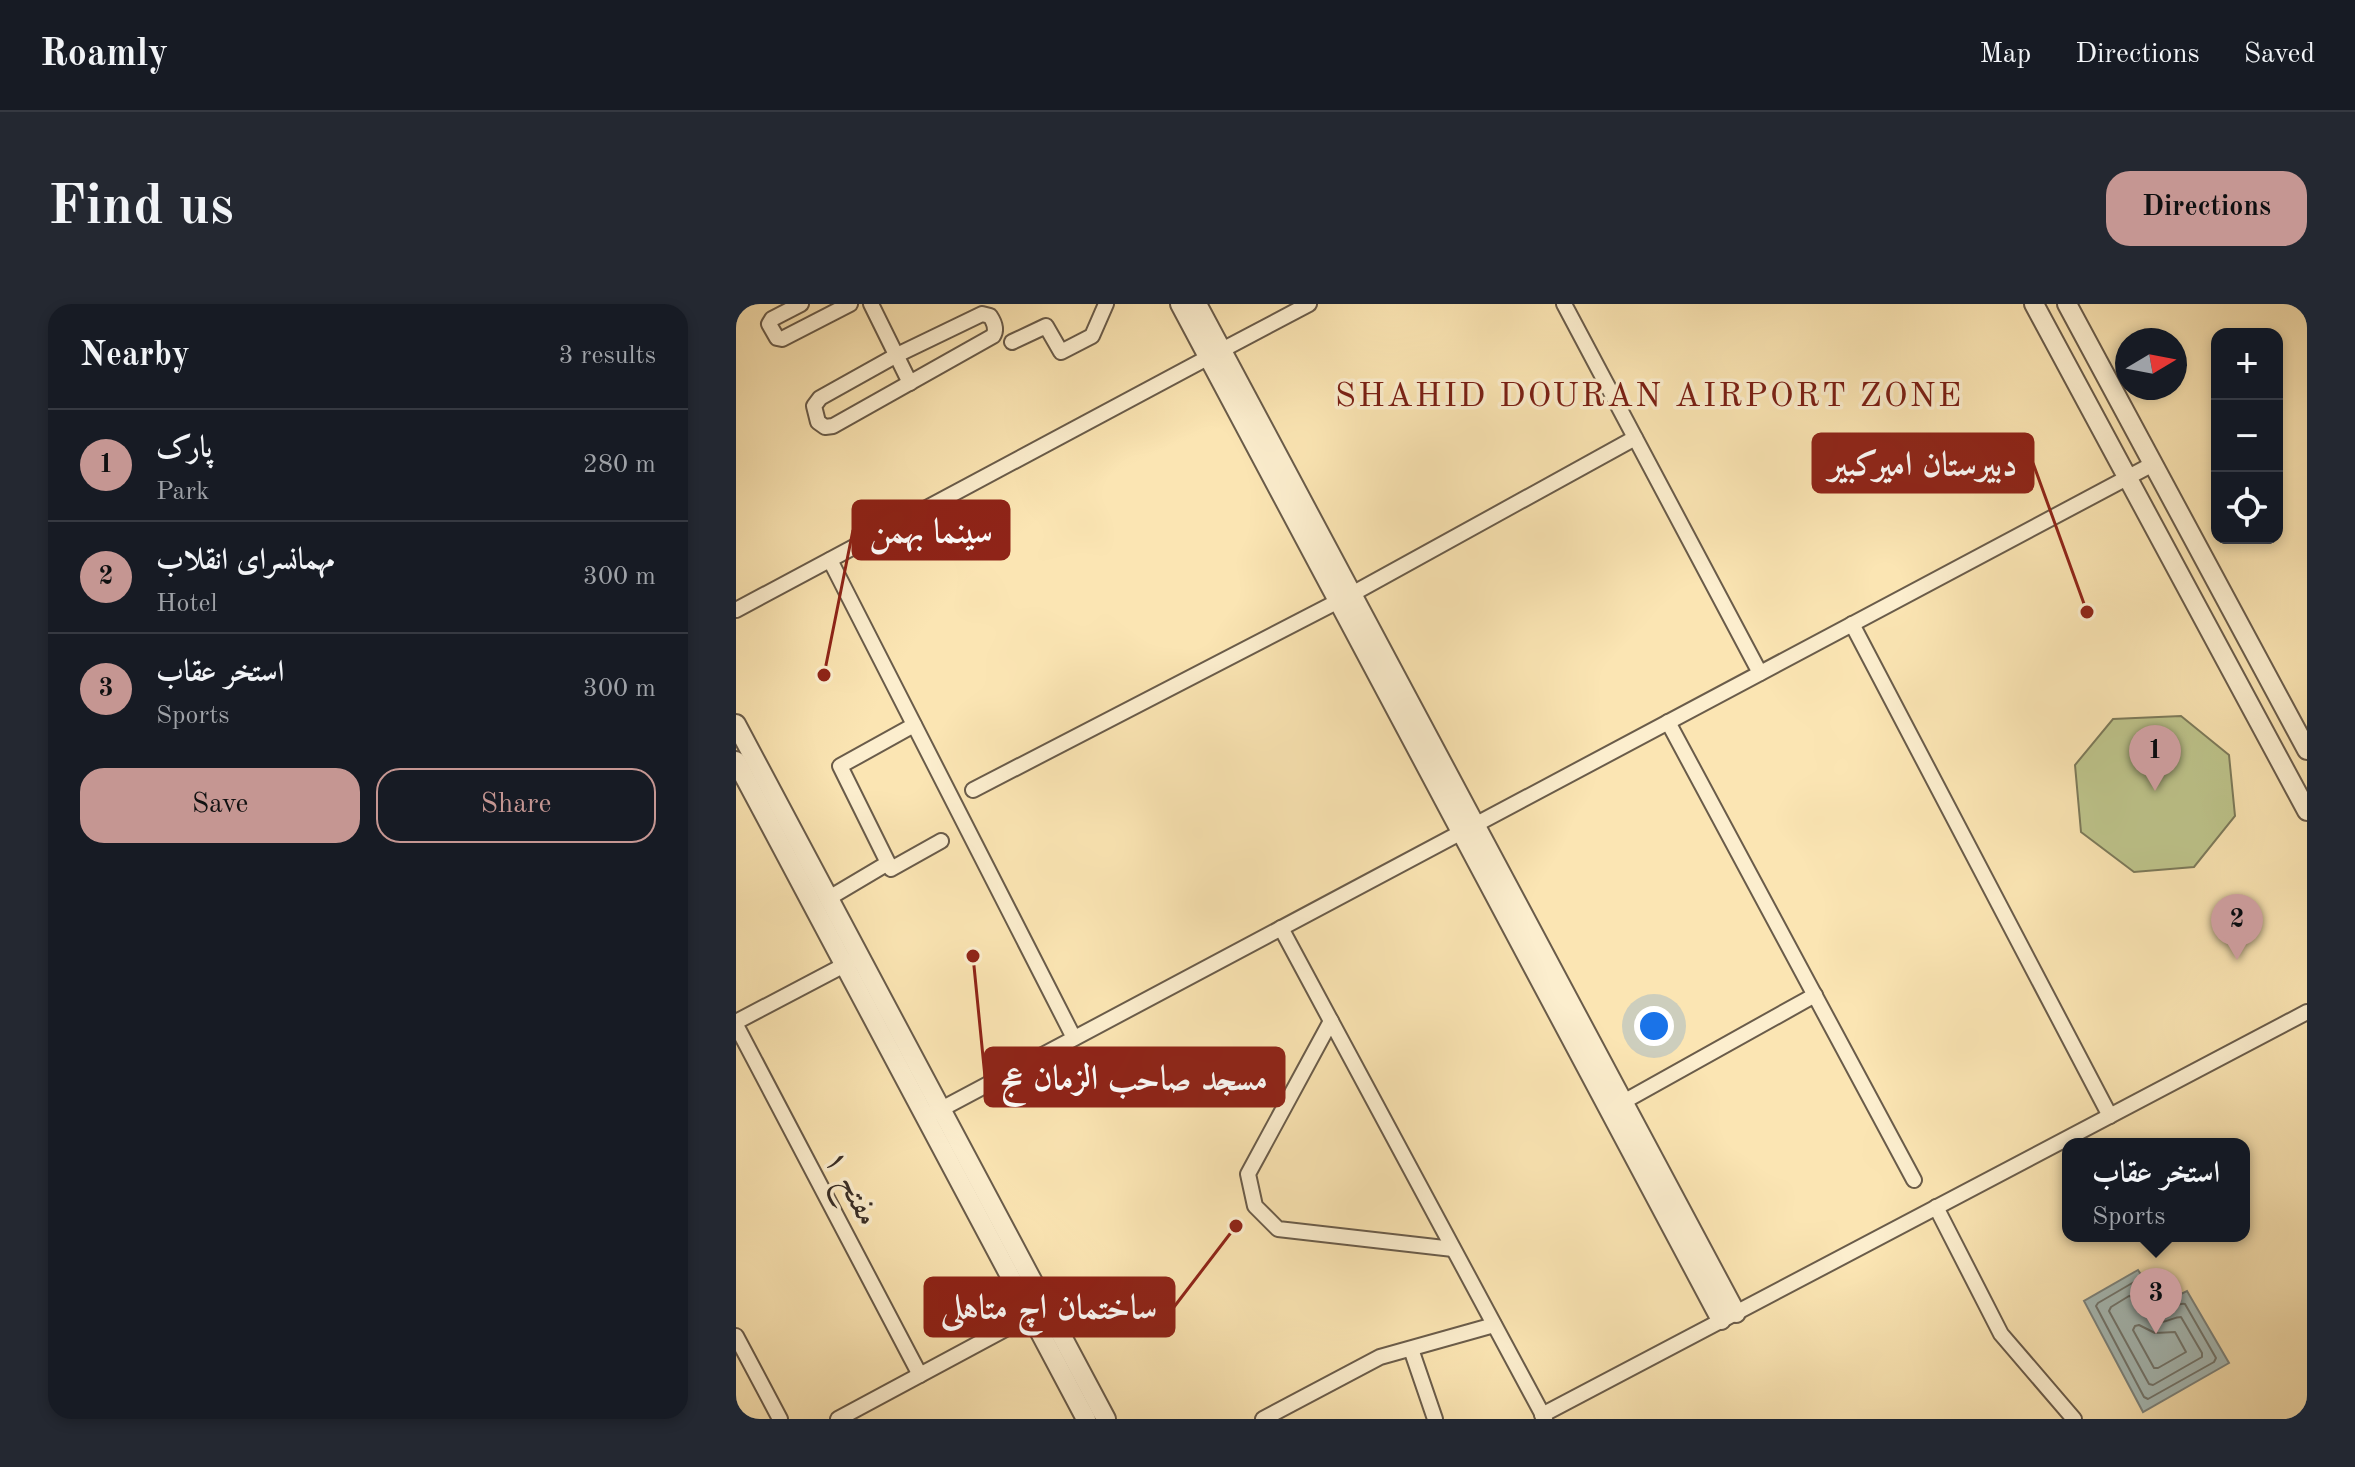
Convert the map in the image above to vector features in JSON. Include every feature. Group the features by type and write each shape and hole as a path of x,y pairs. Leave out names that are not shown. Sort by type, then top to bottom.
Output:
{"street":[{"path":"801,304 772,319 769,324 777,338 782,339 850,304"},
{"path":"871,304 910,383"},
{"path":"1012,342 1046,326 1061,352 1092,336 1106,304"},
{"path":"1180,304 1215,354 1728,1316"},
{"path":"1197,304 1215,354"},
{"path":"736,610 1309,304"},
{"path":"1564,304 1760,673"},
{"path":"2034,304 2307,811"},
{"path":"2067,304 2307,750"},
{"path":"982,314 990,316 995,330 993,336 910,383 833,426 825,427 818,422 814,406 818,400 897,355 982,314"},
{"path":"973,790 1345,597 1635,438"},
{"path":"933,1113 2153,464"},
{"path":"830,560 1074,1038"},
{"path":"1852,624 2110,1116"},
{"path":"2244,694 2269,680"},
{"path":"1668,722 1914,1180"},
{"path":"736,724 829,898 852,961"},
{"path":"914,725 840,766 891,869 941,841"},
{"path":"736,761 852,961 933,1113 1038,1312 1086,1419"},
{"path":"829,898 888,863"},
{"path":"1281,928 1544,1417 1564,1412 1728,1316 2062,1141"},
{"path":"736,1024 852,961"},
{"path":"1616,1106 1815,995"},
{"path":"2068,1138 2307,1012"},
{"path":"1331,1021 1248,1174 1255,1206 1278,1229 1453,1249"},
{"name":"مفتح ۱","path":"736,1024 920,1375"},
{"path":"1936,1207 2001,1334 2074,1419"},
{"path":"838,1419 1038,1312"},
{"path":"1038,1312 1106,1419"},
{"path":"1263,1419 1380,1357 1494,1325"},
{"path":"736,1336 780,1419"},
{"path":"1411,1349 1435,1419"}],"green space":[{"path":"2181,716 2229,755 2235,816 2194,867 2134,872 2081,832 2075,765 2113,719"}],"water":[{"path":"2138,1270 2160,1304 2187,1291 2229,1363 2143,1412 2084,1301"}],"place":[{"name":"دبیرستان امیرکبیر","path":"2087,612"},
{"name":"سینما بهمن","path":"824,675"},
{"name":"پارک","path":"2155,791"},
{"name":"مسجد صاحب الزمان عج","path":"973,956"},
{"name":"مهمانسرای انقلاب","path":"2237,960"},
{"name":"ساختمان اچ متاهلی","path":"1236,1226"},
{"name":"استخر عقاب","path":"2156,1334"}],"district":[{"name":"SHAHID DOURAN AIRPORT ZONE","path":"1649,394"}]}
